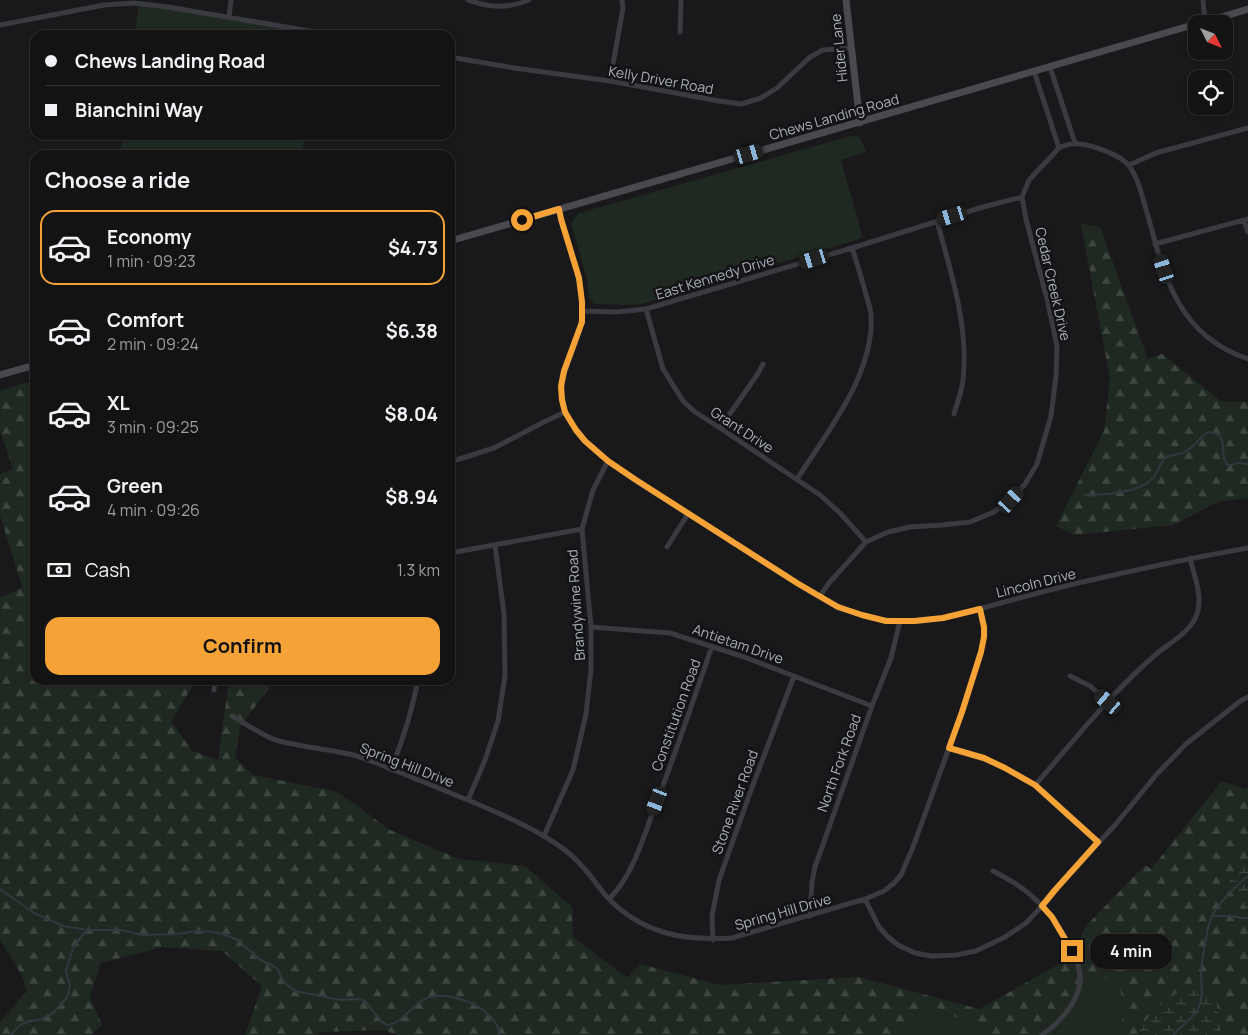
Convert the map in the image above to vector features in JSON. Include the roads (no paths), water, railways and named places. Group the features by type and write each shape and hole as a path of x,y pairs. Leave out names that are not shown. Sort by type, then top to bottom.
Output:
{"main road":[{"name":"Hider Lane","path":"846,0 860,123"},
{"name":"Chews Landing Road","path":"1227,15 1248,9"},
{"name":"Chews Landing Road","path":"455,240 1188,26"},
{"path":"0,375 30,366"}],"street":[{"path":"228,17 231,0"},
{"path":"468,0 483,5 500,7 519,4 529,0"},
{"path":"610,82 623,8 622,0"},
{"path":"680,32 681,0"},
{"path":"1201,15 1203,0"},
{"path":"0,25 103,3 134,3 304,30"},
{"name":"Kelly Driver Road","path":"455,57 719,102 741,104 761,98 777,88 810,56 823,50 852,48"},
{"path":"1050,66 1075,143"},
{"path":"1034,71 1059,148"},
{"path":"1129,165 1156,153 1248,128"},
{"path":"1022,197 1029,180 1059,148 1075,143 1112,153 1129,165 1139,185 1155,244 1177,301 1187,317 1202,333 1232,354 1248,359"},
{"name":"East Kennedy Drive","path":"582,311 616,312 646,309 983,207 1022,197"},
{"name":"Cedar Creek Drive","path":"820,596 829,583 866,542 888,532 910,527 970,522 994,512 1011,500 1025,484 1037,464 1051,416 1056,376 1057,346 1022,197"},
{"name":"Lincoln Drive","path":"559,209 579,278 582,302 582,322 564,371 561,386 565,412 576,430 585,441 608,461 636,480 797,583 838,607 886,621 943,618 1190,558 1248,548"},
{"path":"1155,244 1246,220 1248,232"},
{"path":"937,221 958,300 964,340 963,381 954,414"},
{"path":"797,479 838,415 860,375 870,342 871,313 852,248"},
{"name":"Grant Drive","path":"646,309 663,369 683,401 695,412 820,495 834,507 866,542"},
{"path":"720,428 763,364"},
{"path":"455,460 494,448 565,412"},
{"name":"Brandywine Road","path":"544,836 573,770 587,705 591,669 591,627 582,529 593,490 608,461"},
{"path":"667,548 688,514"},
{"path":"455,552 582,529"},
{"path":"468,800 485,760 498,721 505,676 504,614 495,545"},
{"path":"1035,785 1140,668 1193,624 1198,613 1199,602 1190,558"},
{"name":"Spring Hill Drive","path":"232,716 277,741 336,751 358,757 468,800 524,825 570,854 609,899 642,924 667,934 695,939 732,938 865,899 884,891 901,875 914,847 962,712 981,652 984,627 980,609"},
{"name":"North Fork Road","path":"810,916 815,867 891,658 900,621"},
{"name":"Antietam Drive","path":"591,627 670,633 744,657 872,706"},
{"name":"Constitution Road","path":"609,899 625,880 637,854 683,731 712,646"},
{"name":"Stone River Road","path":"713,940 712,916 719,880 794,676"},
{"path":"1070,676 1090,686 1108,702"},
{"path":"214,685 214,690"},
{"path":"391,769 403,740 417,685"},
{"path":"865,899 879,926 888,938 915,954 932,956 956,955 976,951 1005,938 1026,923 1042,906 1157,774 1186,744 1248,697"},
{"path":"949,748 984,758 1035,785 1098,842"},
{"path":"993,872 1011,881 1042,906 1052,917 1077,962 1080,981 1075,996 1061,1019 1042,1035"}],"waterway":[{"path":"1085,495 1120,492 1146,484 1154,477 1164,459 1185,452 1208,432 1220,436 1224,458 1229,465 1248,464"},
{"path":"1173,1035 1194,1015 1201,1003 1202,960 1212,916 1223,900 1248,876"},
{"path":"0,889 34,913 63,926 87,930 121,930 142,935 179,934 197,931 223,934 238,940 259,959 275,967 286,984 295,991 341,1000 364,1000 381,1021 387,1025 402,1018 425,999 440,996 458,999 476,1006 489,1015 496,1024 500,1035"},
{"path":"1211,917 1248,918"},
{"path":"11,1035 20,1025 29,1021 39,1020 53,1013 66,999 70,985 66,972 67,967 74,946 87,930"}]}
